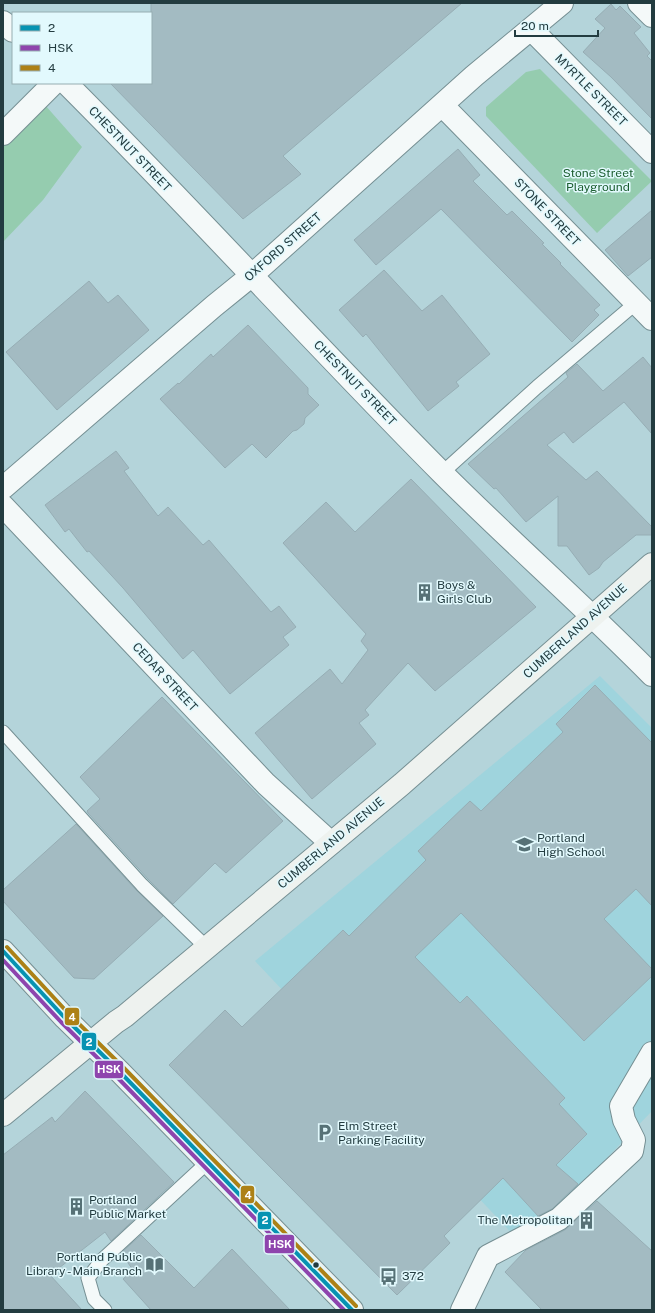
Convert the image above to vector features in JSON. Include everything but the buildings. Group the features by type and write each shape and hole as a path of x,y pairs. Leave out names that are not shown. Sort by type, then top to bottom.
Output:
{"main road":[{"name":"CUMBERLAND AVENUE","path":"3,1116 402,784 593,617 624,587 652,564"},
{"path":"3,951 65,1018 352,1310"}],"street":[{"name":"OXFORD STREET","path":"3,488 214,306 251,276 474,76 562,3"},
{"path":"639,3 652,16"},
{"path":"3,22 12,30"},
{"name":"MYRTLE STREET","path":"531,29 652,152"},
{"path":"3,134 53,84"},
{"name":"CHESTNUT STREET","path":"67,84 442,473 652,675"},
{"name":"STONE STREET","path":"442,105 652,319"},
{"name":"CEDAR STREET","path":"3,506 266,784 331,844"},
{"path":"462,1310 488,1256 559,1219 632,1152 634,1140 624,1120 621,1106 652,1053"}],"lane":[{"path":"442,473 537,387 636,304"},
{"path":"3,732 142,885 206,947"},
{"path":"106,1310 94,1299 88,1278 102,1260 208,1162"}],"shaded area":[{"name":"Portland High School","path":"600,676 652,728 652,1111 523,1245 255,961"}],"green space":[{"name":"Stone Street Playground","path":"540,69 652,181 597,233 486,116 486,107 526,72"},
{"path":"45,105 82,147 43,200 3,242 3,147"}],"transit line":[{"name":"4","path":"7,947 69,1014 124,1068 356,1306"},
{"name":"2","path":"3,951 65,1018 120,1072 352,1310"},
{"name":"HSK","path":"3,960 61,1022 116,1076 344,1310"}],"place":[{"name":"Boys & Girls Club","path":"424,592"},
{"name":"Portland High School","path":"524,845"},
{"name":"Elm Street Parking Facility","path":"325,1133"},
{"name":"Portland Public Market","path":"76,1207"},
{"name":"The Metropolitan","path":"586,1220"},
{"name":"Portland Public Library - Main Branch","path":"155,1264"},
{"name":"372","path":"389,1276"}]}
